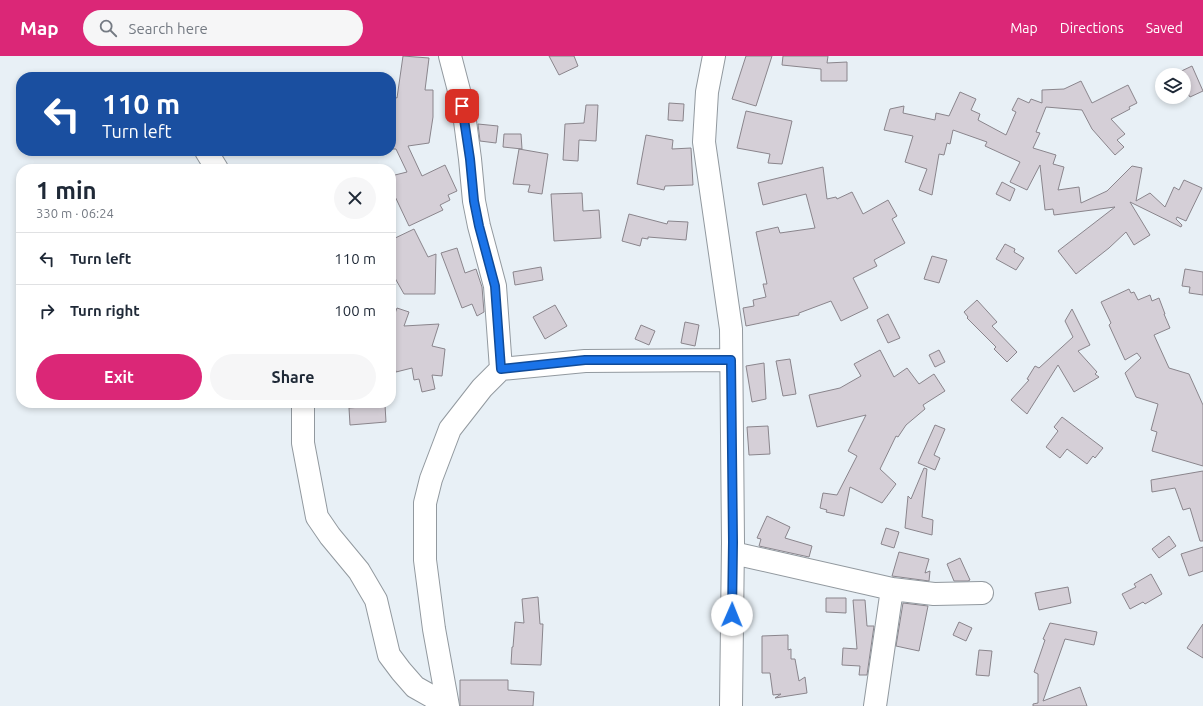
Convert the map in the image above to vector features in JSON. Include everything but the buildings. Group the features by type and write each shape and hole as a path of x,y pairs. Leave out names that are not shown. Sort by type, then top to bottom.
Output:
{"street":[{"path":"450,56 462,106 470,159 474,201 495,286 501,369"},
{"path":"714,56 707,92 704,142 731,329 733,553 731,706"},
{"path":"448,706 434,630 425,560 425,503 431,479 450,429 482,388 501,369 585,360 731,360"},
{"path":"303,408 302,442 317,517 330,536 359,571 376,600 388,655 416,686 448,706"},
{"path":"733,553 892,589 934,594 982,593"},
{"path":"874,706 892,589"}],"route":[{"path":"462,106 470,159 474,201 495,286 501,369 585,360 731,360 733,542 732,615"}]}
